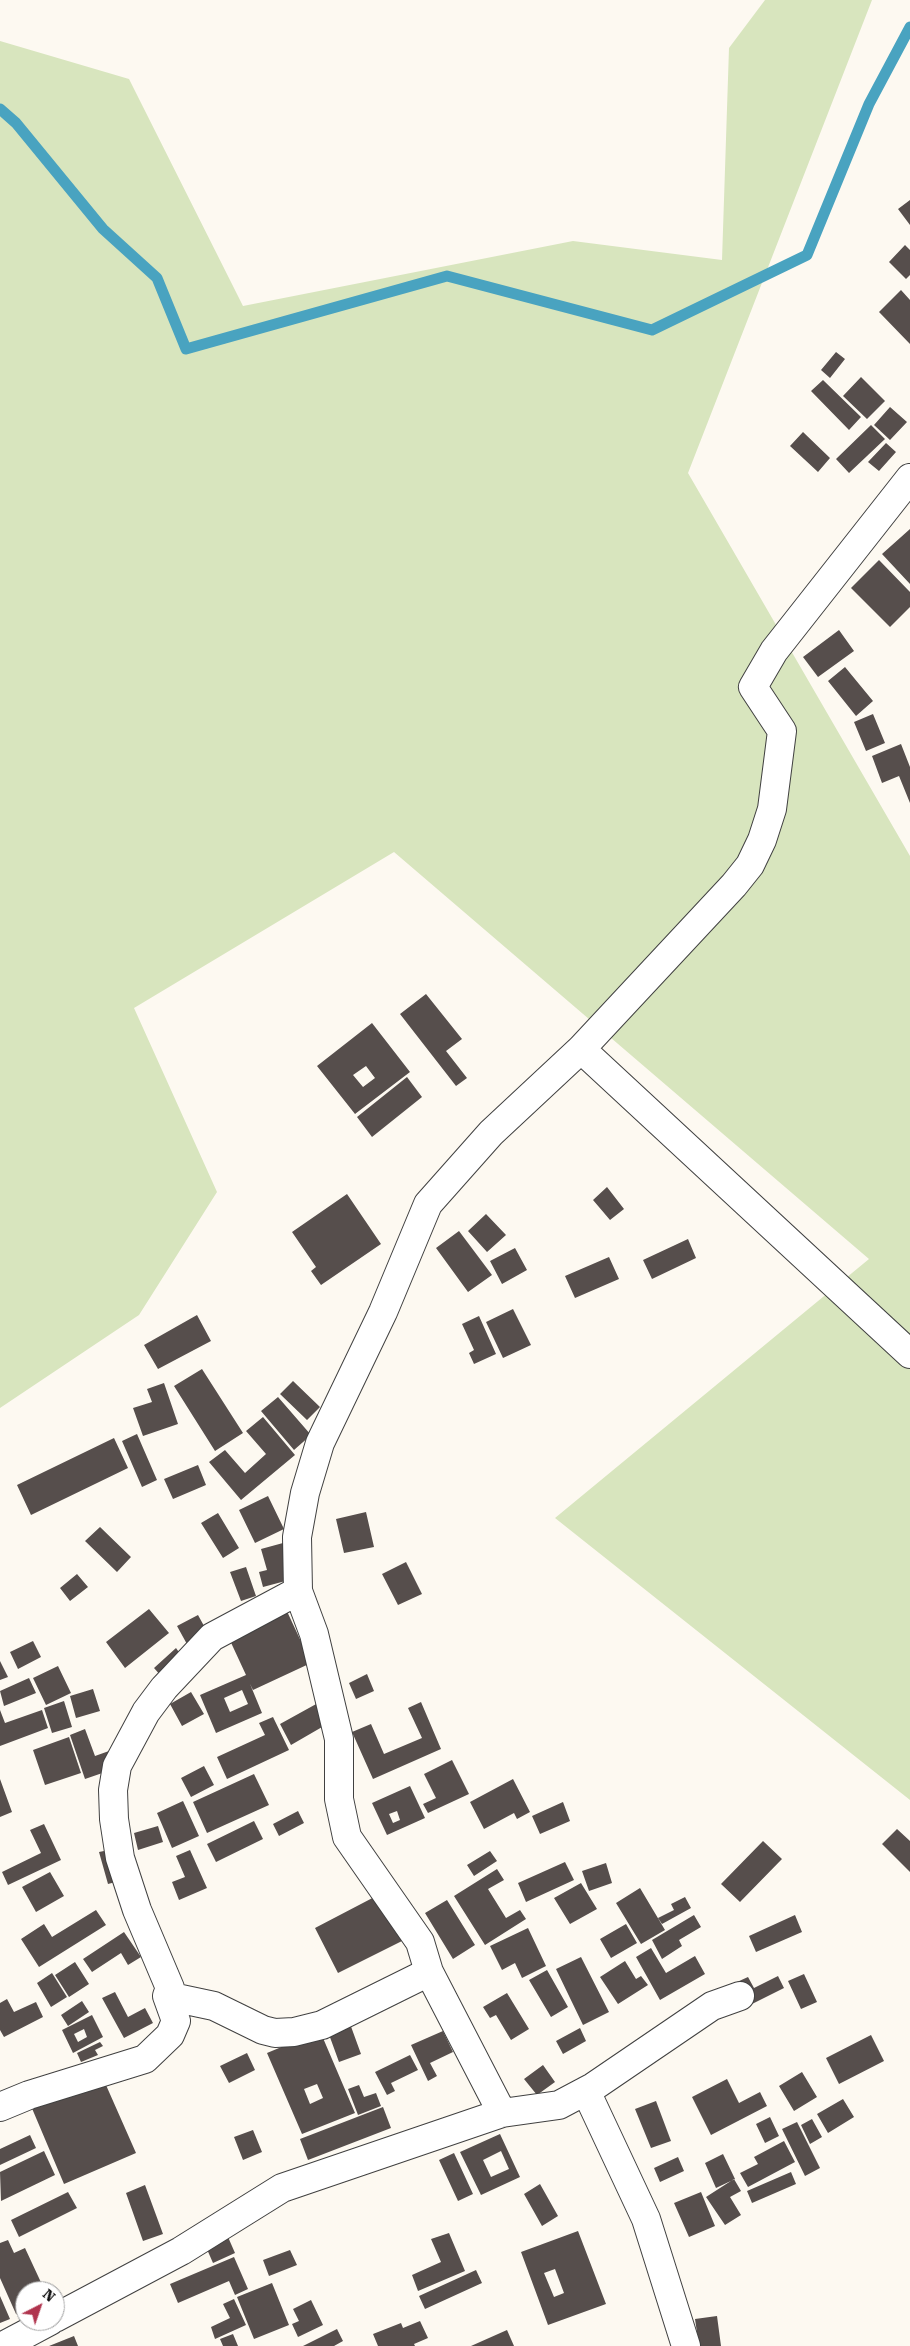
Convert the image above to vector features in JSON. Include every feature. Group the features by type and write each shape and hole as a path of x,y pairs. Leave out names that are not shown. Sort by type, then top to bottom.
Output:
{"street":[{"path":"502,2113 429,1972 420,1942 347,1837 339,1800 339,1740 314,1634 298,1591 297,1537 305,1493 320,1443 383,1312 428,1204 491,1133 581,1049 734,885 750,864 762,840 772,809 782,731 753,687 774,651 910,478"},
{"path":"581,1049 910,1354"},
{"path":"0,2107 29,2095 145,2059 170,2035 176,2021 167,1996 170,1988 137,1910 120,1858 114,1819 113,1790 116,1766 146,1712 164,1688 212,1636 298,1591"},
{"path":"167,1996 214,2006 263,2030 276,2033 294,2032 322,2025 429,1972"},
{"path":"65,2313 181,2251 282,2188 502,2113 559,2105 586,2091 712,2006 740,1996"},
{"path":"586,2091 646,2219 686,2346"},
{"path":"3,2346 31,2331"}],"green space":[{"path":"765,0 872,0 688,473 910,856 910,1800 555,1518 869,1259 394,852 134,1008 217,1192 139,1315 0,1408 0,41 129,79 243,306 573,241 722,260 729,48"}],"building":[{"path":"910,200 910,225 898,209"},
{"path":"905,245 910,250 910,275 906,279 889,262"},
{"path":"901,290 910,300 910,344 879,312"},
{"path":"836,352 845,359 830,378 821,370"},
{"path":"861,377 885,401 867,419 843,396"},
{"path":"823,380 861,417 849,430 811,391"},
{"path":"890,407 907,422 890,440 874,425"},
{"path":"871,425 885,439 849,473 836,459"},
{"path":"803,432 830,458 818,472 790,446"},
{"path":"886,443 896,452 879,471 868,462"},
{"path":"910,529 910,584 882,554"},
{"path":"879,560 910,592 910,607 890,627 851,588"},
{"path":"839,630 854,651 818,677 803,657"},
{"path":"845,667 873,701 856,716 828,681"},
{"path":"873,714 885,743 866,751 854,722"},
{"path":"901,744 910,767 910,803 899,776 882,783 872,756"},
{"path":"426,994 462,1039 446,1051 467,1078 456,1086 400,1014"},
{"path":"372,1023 410,1072 355,1114 317,1066","holes":["366,1066 375,1078 363,1087 353,1075"]},
{"path":"407,1077 422,1097 372,1137 357,1117"},
{"path":"607,1187 624,1209 610,1220 593,1200"},
{"path":"347,1194 381,1244 321,1285 311,1271 316,1267 292,1232"},
{"path":"486,1214 506,1235 487,1252 468,1231"},
{"path":"459,1231 492,1275 468,1292 436,1248"},
{"path":"688,1239 696,1258 652,1279 643,1260"},
{"path":"515,1248 527,1270 502,1284 490,1261"},
{"path":"609,1257 619,1279 575,1298 565,1276"},
{"path":"513,1309 531,1345 503,1358 486,1322"},
{"path":"197,1315 211,1341 158,1369 144,1345"},
{"path":"479,1316 496,1354 474,1364 469,1353 474,1350 462,1324"},
{"path":"202,1369 243,1433 215,1451 174,1386"},
{"path":"293,1381 320,1407 307,1420 280,1394"},
{"path":"164,1383 178,1424 143,1436 133,1408 152,1402 147,1389"},
{"path":"278,1397 311,1435 294,1450 261,1411"},
{"path":"263,1417 295,1455 241,1500 209,1462 225,1450 245,1473 266,1454 246,1431"},
{"path":"137,1434 157,1480 142,1487 122,1441"},
{"path":"114,1438 128,1468 31,1515 17,1485"},
{"path":"198,1465 206,1485 173,1499 164,1479"},
{"path":"268,1496 284,1529 255,1543 239,1510"},
{"path":"366,1512 374,1547 344,1553 336,1519"},
{"path":"218,1513 239,1548 223,1558 201,1523"},
{"path":"100,1527 131,1557 117,1572 85,1541"},
{"path":"283,1543 293,1579 263,1587 259,1572 267,1570 261,1549"},
{"path":"406,1562 422,1594 398,1605 382,1574"},
{"path":"246,1567 256,1596 241,1601 230,1572"},
{"path":"77,1574 88,1587 70,1601 60,1588"},
{"path":"285,1607 311,1663 253,1690 250,1684 262,1713 216,1733 200,1695 246,1675 227,1634","holes":["242,1690 248,1704 230,1712 224,1698"]},
{"path":"149,1609 169,1633 125,1668 106,1642"},
{"path":"198,1615 209,1635 188,1646 177,1626"},
{"path":"33,1641 41,1657 18,1669 10,1652"},
{"path":"176,1648 183,1658 162,1677 154,1668"},
{"path":"0,1661 8,1677 0,1680"},
{"path":"58,1666 71,1693 46,1705 33,1678"},
{"path":"367,1674 374,1691 356,1699 349,1683"},
{"path":"29,1678 36,1693 4,1706 0,1691"},
{"path":"93,1689 100,1711 76,1718 70,1696"},
{"path":"191,1692 204,1714 182,1726 170,1704"},
{"path":"64,1701 72,1727 52,1733 44,1708"},
{"path":"421,1702 441,1749 373,1779 352,1732 371,1724 384,1754 422,1738 408,1708"},
{"path":"318,1703 329,1723 291,1745 280,1724"},
{"path":"0,1710 5,1723 42,1710 48,1728 0,1746"},
{"path":"273,1717 289,1750 227,1779 217,1757 265,1735 259,1723"},
{"path":"85,1729 95,1756 109,1751 114,1769 85,1779 70,1735"},
{"path":"69,1737 81,1773 45,1785 33,1750"},
{"path":"452,1760 469,1794 428,1813 423,1804 436,1798 424,1774"},
{"path":"204,1766 214,1785 191,1797 181,1778"},
{"path":"254,1774 269,1805 207,1833 193,1802"},
{"path":"0,1779 12,1812 0,1817"},
{"path":"513,1779 530,1812 517,1819 514,1813 484,1829 470,1802"},
{"path":"410,1786 425,1818 387,1835 372,1803","holes":["397,1811 400,1820 393,1823 389,1814"]},
{"path":"183,1801 199,1836 172,1848 157,1813"},
{"path":"563,1802 570,1821 540,1834 532,1816"},
{"path":"298,1811 304,1823 279,1836 273,1824"},
{"path":"254,1821 263,1839 216,1862 207,1844"},
{"path":"44,1824 61,1860 8,1885 2,1872 41,1853 30,1830"},
{"path":"158,1826 163,1842 138,1850 134,1833"},
{"path":"897,1829 910,1841 910,1872 882,1844"},
{"path":"763,1841 782,1859 740,1902 721,1884"},
{"path":"114,1849 123,1880 108,1884 99,1852"},
{"path":"190,1850 207,1888 179,1900 172,1882 185,1877 176,1856"},
{"path":"490,1851 497,1861 474,1876 467,1865"},
{"path":"565,1862 574,1880 526,1902 518,1883"},
{"path":"606,1863 612,1883 589,1891 582,1871"},
{"path":"497,1869 504,1880 488,1889 506,1918 520,1910 526,1919 485,1945 454,1896"},
{"path":"50,1872 64,1896 36,1912 22,1887"},
{"path":"581,1883 597,1909 570,1924 554,1898"},
{"path":"640,1888 665,1930 641,1944 616,1903"},
{"path":"382,1893 406,1939 338,1973 315,1928"},
{"path":"685,1897 691,1908 662,1924 658,1918 674,1910 671,1904"},
{"path":"447,1900 475,1945 453,1959 425,1913"},
{"path":"96,1910 106,1925 39,1967 21,1939 44,1924 52,1937"},
{"path":"694,1915 701,1927 679,1940 682,1946 662,1959 652,1940"},
{"path":"795,1915 802,1932 756,1952 749,1936"},
{"path":"626,1924 637,1943 611,1958 600,1939"},
{"path":"528,1928 546,1966 522,1978 515,1963 502,1970 490,1946"},
{"path":"124,1932 141,1957 128,1965 121,1953 92,1972 83,1959"},
{"path":"651,1948 666,1973 695,1956 705,1974 660,2000 636,1957"},
{"path":"581,1957 609,2012 583,2025 556,1969"},
{"path":"625,1961 636,1979 641,1976 648,1985 618,2004 600,1977"},
{"path":"75,1962 89,1984 69,1997 55,1975"},
{"path":"547,1970 568,2007 551,2017 529,1980"},
{"path":"52,1973 67,1997 51,2007 37,1983"},
{"path":"804,1974 817,2002 801,2009 788,1981"},
{"path":"778,1976 784,1988 748,2006 737,1982 748,1977 754,1988"},
{"path":"115,1992 128,2017 145,2008 153,2023 124,2038 102,1998"},
{"path":"507,1993 529,2029 511,2040 496,2015 490,2018 483,2007"},
{"path":"7,1999 14,2012 36,2002 43,2017 4,2037 0,2030 0,2003"},
{"path":"82,2001 89,2012 68,2026 61,2015"},
{"path":"92,2015 103,2037 73,2053 62,2030","holes":["84,2029 87,2037 78,2042 74,2034"]},
{"path":"349,2021 361,2054 339,2062 327,2029"},
{"path":"580,2028 586,2041 563,2054 556,2041"},
{"path":"320,2031 355,2113 302,2134 267,2053","holes":["317,2084 323,2098 310,2104 304,2089"]},
{"path":"443,2031 453,2052 430,2063 437,2076 428,2081 411,2045"},
{"path":"871,2035 884,2061 839,2084 826,2058"},
{"path":"100,2042 103,2046 95,2050 98,2055 81,2062 77,2053"},
{"path":"247,2053 255,2070 229,2083 220,2066"},
{"path":"410,2055 418,2070 391,2083 395,2091 387,2095 375,2072"},
{"path":"543,2065 555,2082 537,2095 524,2079"},
{"path":"802,2072 817,2097 794,2111 779,2086"},
{"path":"102,2076 136,2153 64,2184 31,2106"},
{"path":"727,2079 739,2103 760,2092 767,2106 711,2135 692,2097"},
{"path":"359,2085 364,2097 376,2093 381,2106 358,2115 348,2089"},
{"path":"843,2099 854,2117 828,2133 817,2114"},
{"path":"656,2101 671,2141 651,2148 635,2109"},
{"path":"383,2107 391,2128 308,2160 300,2139"},
{"path":"770,2117 779,2136 765,2143 756,2124"},
{"path":"812,2119 822,2137 810,2144 801,2125"},
{"path":"797,2122 820,2168 805,2176 782,2129"},
{"path":"253,2130 262,2152 243,2160 234,2137"},
{"path":"500,2134 520,2177 481,2195 460,2152","holes":["501,2151 509,2169 491,2177 483,2160"]},
{"path":"30,2135 36,2148 0,2165 0,2149"},
{"path":"784,2141 795,2162 748,2187 740,2173 758,2164 754,2157"},
{"path":"44,2151 55,2175 1,2201 0,2172"},
{"path":"454,2153 473,2194 458,2201 439,2160"},
{"path":"723,2154 735,2179 716,2188 705,2163"},
{"path":"678,2157 684,2171 660,2182 654,2168"},
{"path":"791,2172 796,2184 752,2203 747,2191"},
{"path":"734,2179 741,2191 730,2197 741,2215 725,2225 706,2197"},
{"path":"540,2184 558,2216 542,2226 524,2194"},
{"path":"145,2185 163,2234 143,2241 126,2193"},
{"path":"68,2192 77,2208 19,2237 11,2220"},
{"path":"701,2192 715,2226 689,2237 674,2203"},
{"path":"578,2231 606,2304 548,2325 521,2252","holes":["555,2269 564,2293 554,2297 544,2273"]},
{"path":"449,2233 465,2271 418,2291 412,2275 441,2262 431,2239"},
{"path":"228,2237 235,2253 213,2263 206,2247"},
{"path":"8,2240 14,2253 25,2248 40,2281 15,2281 15,2312 0,2278 0,2243"},
{"path":"290,2250 297,2265 269,2276 263,2260"},
{"path":"234,2257 248,2289 235,2295 229,2281 178,2303 170,2284"},
{"path":"476,2270 482,2283 425,2309 419,2296"},
{"path":"272,2283 289,2325 254,2339 237,2297"},
{"path":"0,2296 10,2319 0,2323"},
{"path":"234,2299 246,2325 215,2339 211,2327 230,2318 223,2304"},
{"path":"311,2300 323,2325 298,2337 292,2324 299,2321 293,2309"},
{"path":"717,2316 721,2346 699,2346 695,2319"},
{"path":"420,2321 428,2338 414,2344 415,2346 378,2346 373,2334 401,2323 403,2328"},
{"path":"337,2329 343,2341 334,2346 303,2346"},
{"path":"507,2330 514,2346 471,2346"},
{"path":"233,2334 238,2346 223,2346 220,2339"},
{"path":"74,2336 78,2346 49,2346"}],"waterway":[{"path":"0,109 16,123 103,229 157,278 186,349 447,276 652,330 807,255 869,104 910,27"}]}
